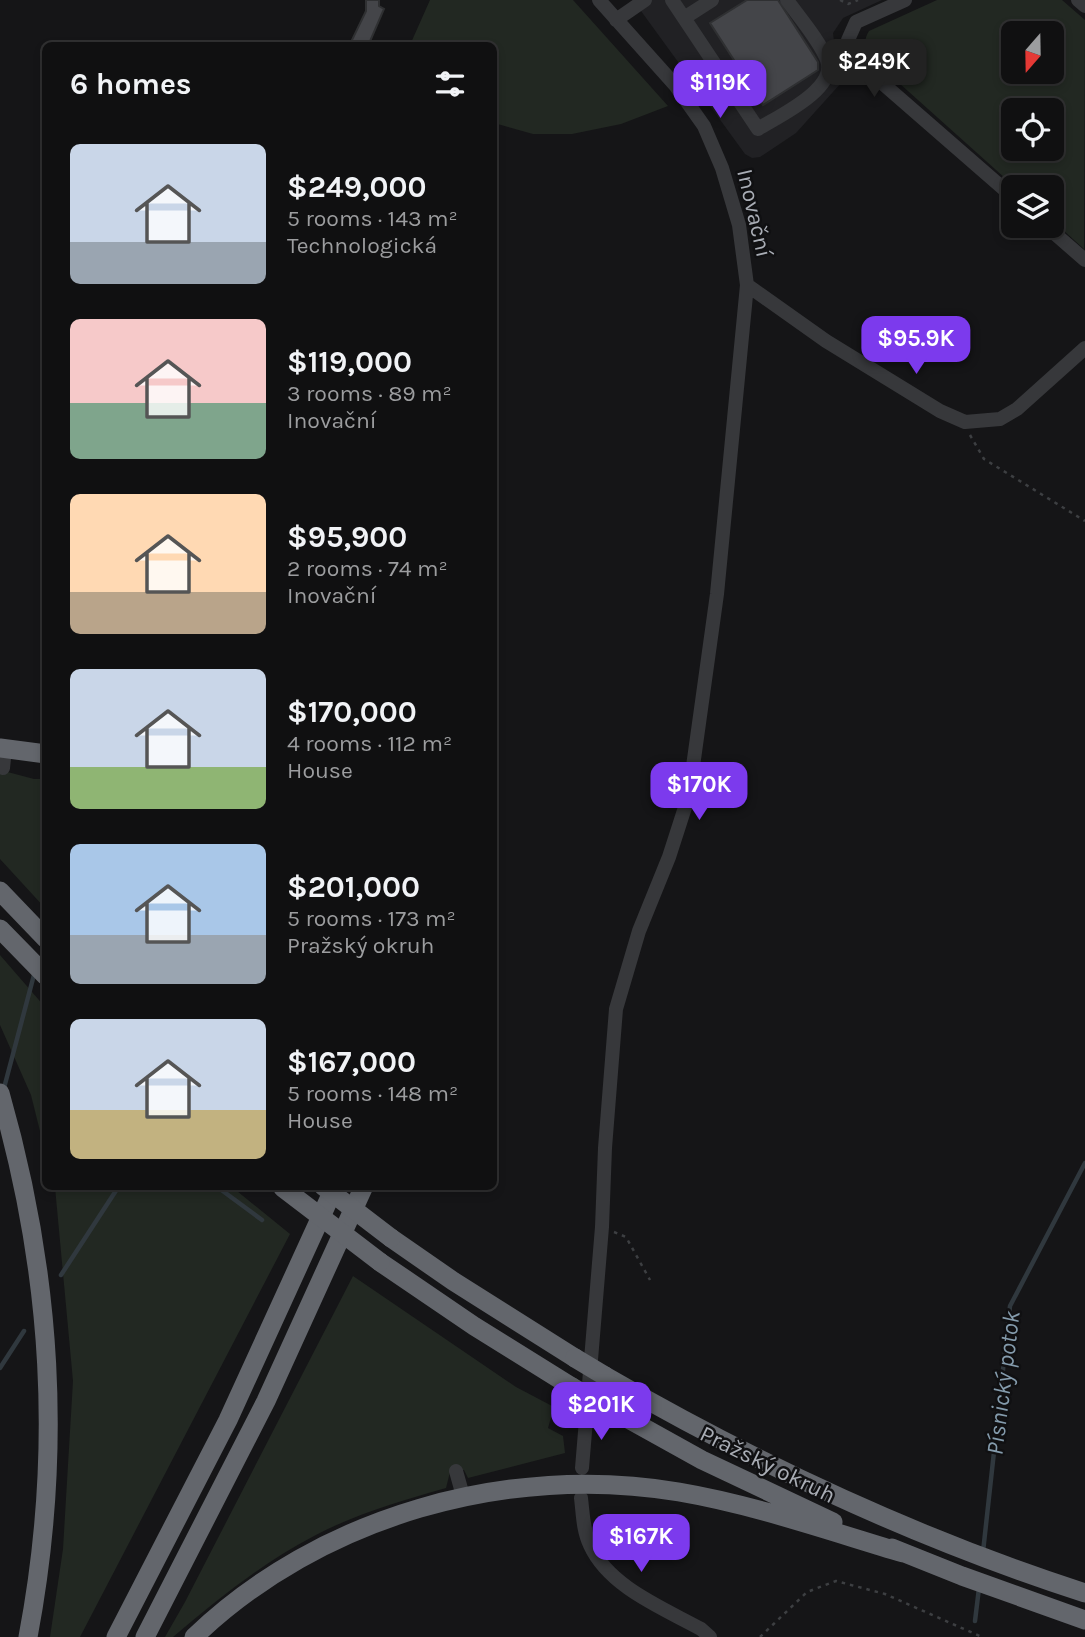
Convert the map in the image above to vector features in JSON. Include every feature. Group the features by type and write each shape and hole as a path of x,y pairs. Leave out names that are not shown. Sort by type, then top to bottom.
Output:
{"highway":[{"path":"3,755 42,754"},
{"path":"0,891 42,935"},
{"path":"0,929 42,972"},
{"path":"0,1093 14,1143 38,1261 46,1331 49,1402 44,1524 28,1637"},
{"name":"Pražský okruh","path":"286,1190 380,1262 474,1326 603,1405 736,1476 903,1553 1085,1620"},
{"name":"Pražský okruh","path":"328,1190 391,1238 464,1288 605,1376 718,1438 809,1483 966,1550 1085,1593"},
{"path":"116,1637 238,1399 333,1190"},
{"path":"145,1637 266,1401 362,1190"},
{"path":"194,1637 224,1611 270,1578 324,1547 380,1522 463,1496 556,1485 595,1485 678,1492 727,1503 903,1553"}],"street":[{"name":"Inovační","path":"599,0 675,85 704,126 722,169 739,225 747,285 826,341 940,411 965,422"},
{"path":"617,20 645,0"},
{"path":"672,0 758,129 813,94 821,86 828,72 827,58 787,0"},
{"path":"684,18 712,0"},
{"path":"905,0 856,22 848,40 858,62 1001,187"},
{"path":"1078,0 1085,6"},
{"path":"1060,238 1085,260"},
{"path":"582,1468 602,1227 616,1009 639,931 669,858 689,795 717,594 747,285"},
{"path":"965,422 1000,419 1017,409 1085,348"},
{"path":"456,1471 463,1496"},
{"path":"581,1498 584,1530 598,1560 614,1577 710,1637"}],"path":[{"path":"840,0 848,4 858,0"},
{"path":"965,422 984,459 1085,521"},
{"path":"602,1227 626,1237 650,1280"},
{"path":"760,1637 807,1592 836,1580 884,1594 982,1637"}],"shaded area":[{"path":"430,0 573,0 668,106 621,124 572,134 533,134 497,124 497,42 411,42"},
{"path":"633,0 882,0 843,18 833,33 835,49 851,72 796,133 760,157 752,158 745,154"},
{"path":"937,0 1062,0 1085,20 1084,249 1064,231 1064,175 1002,175 870,57 865,44 869,31"},
{"path":"0,770 42,779 42,905 0,859"},
{"path":"0,955 42,1004 42,1139 31,1095 0,1025"},
{"path":"55,1190 236,1190 290,1234 80,1637 50,1637 63,1549 73,1381"},
{"path":"353,1276 516,1387 554,1407 548,1428 563,1436 565,1453 468,1478 464,1470 450,1472 446,1488 395,1503 330,1528 276,1558 206,1609 173,1637 165,1637 185,1602"}],"building":[{"path":"366,0 379,0 379,6 384,9 370,42 351,42 366,11"},
{"path":"747,0 778,0 818,62 818,70 763,105 710,23"}],"waterway":[{"path":"4,1088 35,971"},
{"name":"Písnický potok","path":"983,1552 1010,1306 1085,1163"},
{"path":"61,1275 116,1190"},
{"path":"221,1190 262,1220"},
{"path":"0,1368 24,1331"},
{"name":"Písnický potok","path":"975,1621 979,1588"}]}
